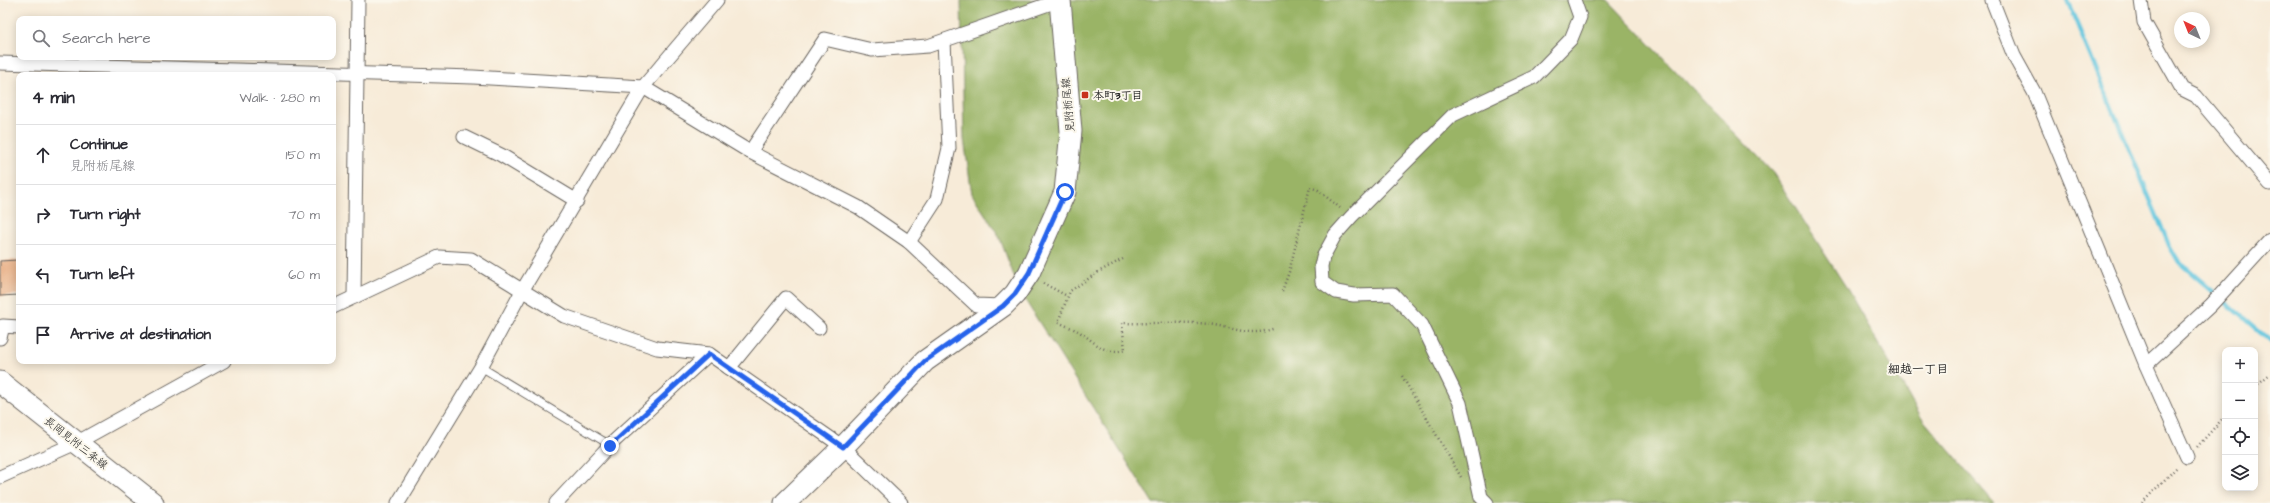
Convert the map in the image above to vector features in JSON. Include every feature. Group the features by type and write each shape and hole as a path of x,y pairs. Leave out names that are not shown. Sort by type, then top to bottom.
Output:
{"main road":[{"name":"見附栃尾線","path":"784,503 843,447 925,361 1003,306 1015,294 1029,273 1065,192 1071,131 1060,0"},
{"name":"長岡見附三条線","path":"0,382 76,444 153,503"}],"street":[{"path":"354,297 358,0"},
{"path":"404,500 482,367 522,291 577,201 643,87 717,0"},
{"path":"750,152 825,39 872,50 928,46 1060,0"},
{"path":"1487,503 1481,497 1460,402 1422,325 1393,294 1354,296 1336,292 1322,282 1321,266 1323,257 1335,235 1351,217 1453,115 1534,77 1571,39 1580,17 1574,0"},
{"path":"1992,0 2014,56 2034,92 2146,365 2187,457"},
{"path":"2141,0 2144,22 2182,89 2196,96 2270,184"},
{"path":"909,242 936,199 949,148 944,41"},
{"path":"0,63 291,72"},
{"path":"336,73 473,76 643,87 750,152 858,207 909,242 976,305 1003,306"},
{"path":"464,137 501,155 577,201"},
{"path":"2146,365 2211,305 2270,240"},
{"path":"336,306 439,257 471,259 564,316 657,348 709,354 843,447 901,503"},
{"path":"729,368 786,298 819,328"},
{"path":"0,338 3,326 16,327"},
{"path":"556,503 610,446 709,354"},
{"path":"0,477 76,444 219,364"}],"lane":[{"path":"482,367 610,446"}],"path":[{"path":"1282,291 1289,272 1310,187 1318,190 1351,217"},
{"path":"1123,259 1100,271 1070,291 1058,322 1078,331 1100,348 1114,353 1125,350 1122,323 1210,324 1227,329 1262,333 1275,328"},
{"path":"1029,273 1067,296"},
{"path":"2258,384 2270,374"},
{"path":"1402,376 1466,485 1480,487"}],"green space":[{"path":"961,0 1608,0 1773,173 1846,287 1920,416 1994,503 1153,503 1020,292 999,236 972,194 964,139"}],"building":[{"path":"16,260 16,295 0,296 0,261"}],"waterway":[{"path":"2067,0 2169,245 2179,262 2270,341"}],"place":[{"name":"本町3丁目","path":"1085,95"}],"district":[{"name":"細越一丁目","path":"1918,369"}],"route":[{"path":"610,446 709,354 843,447 925,361 1003,306 1015,294 1029,273 1065,192"}]}
